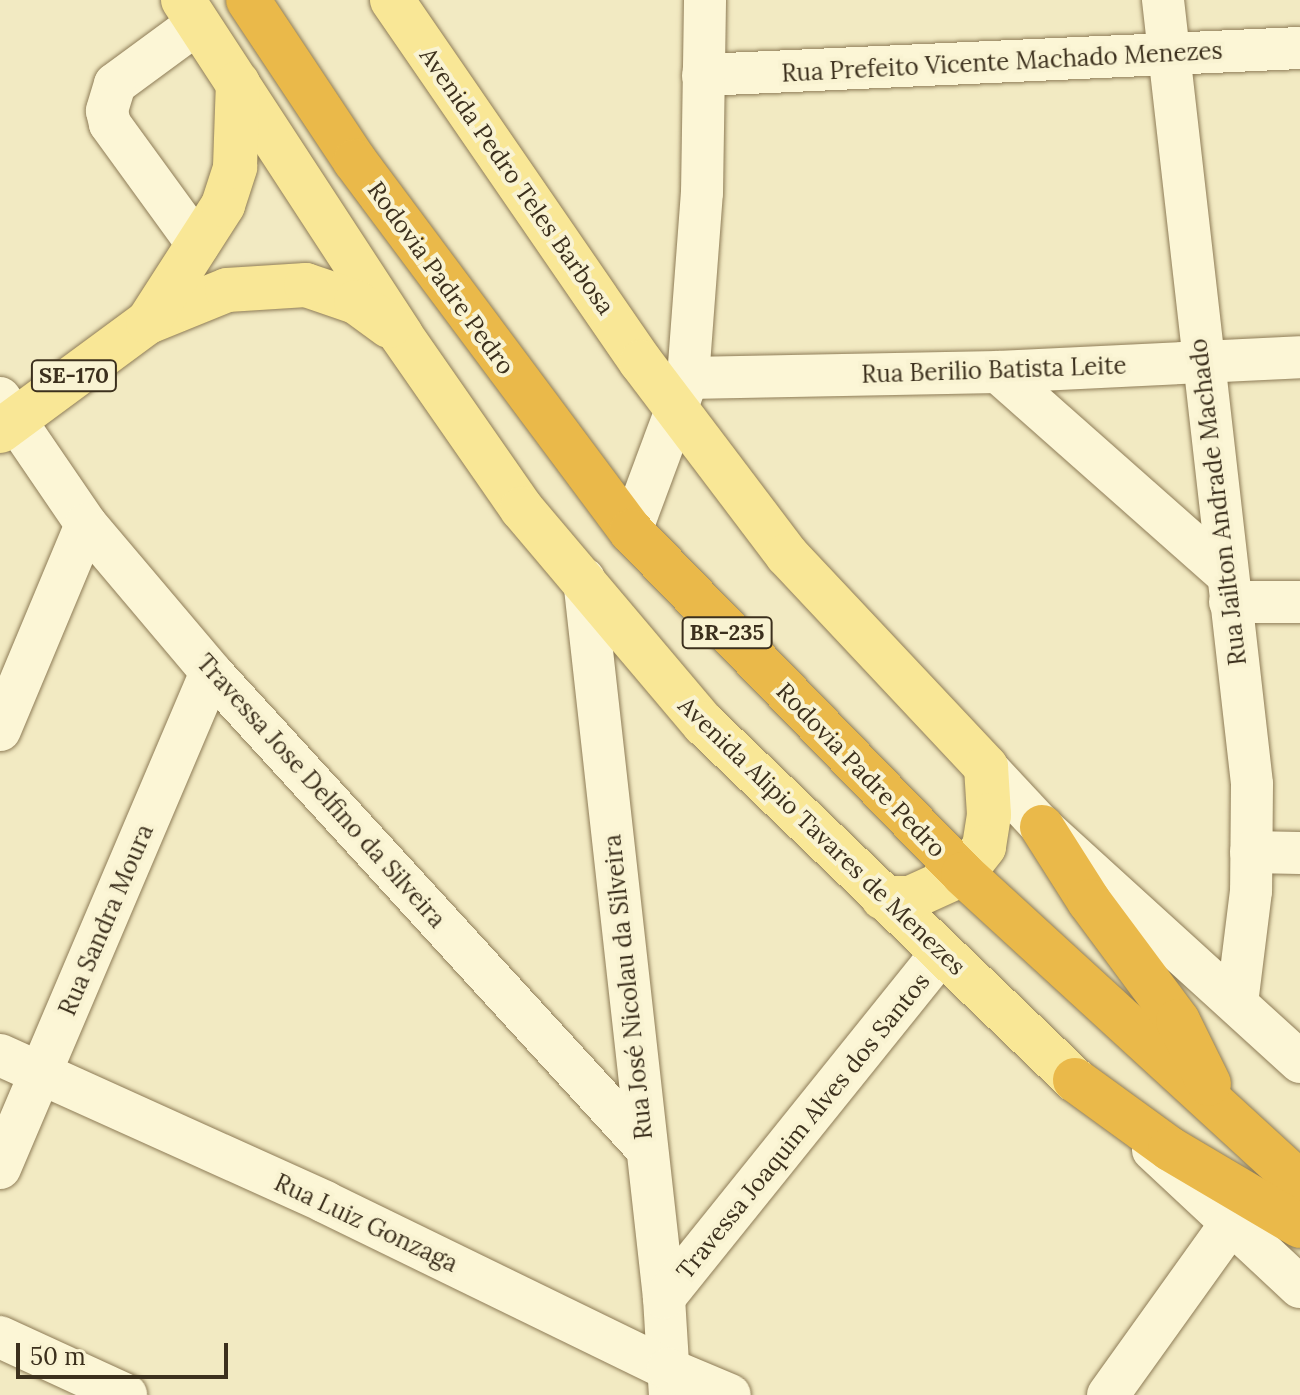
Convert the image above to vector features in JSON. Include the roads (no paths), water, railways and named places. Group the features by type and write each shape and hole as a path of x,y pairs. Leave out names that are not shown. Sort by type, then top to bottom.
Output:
{"highway":[{"name":"Rodovia Padre Pedro","path":"248,0 364,174 631,531 963,874 1300,1183"},
{"path":"1042,827 1089,901 1178,1021 1221,1108"},
{"path":"1075,1080 1170,1149 1300,1226"}],"main road":[{"name":"Avenida Pedro Teles Barbosa","path":"392,0 641,362 683,393"},
{"path":"191,12 401,335"},
{"path":"148,322 223,205 235,167 238,83"},
{"path":"148,322 227,290 306,285 356,302 401,335"},
{"name":"SE-170","path":"5,416 148,322"},
{"name":"Avenida Alipio Tavares de Menezes","path":"401,335 522,509 704,724 1075,1080"},
{"path":"683,393 787,555 986,767 989,815 984,847 963,874 910,898 883,898"}],"street":[{"path":"631,531 683,393 702,193 705,0"},
{"name":"Rua Jailton Andrade Machado","path":"1163,0 1252,784 1248,931 1237,1003"},
{"path":"191,12 115,84 107,111 110,124 198,245"},
{"name":"Rua Prefeito Vicente Machado Menezes","path":"703,75 1300,48"},
{"name":"Rua Berilio Batista Leite","path":"683,393 998,372 1300,357"},
{"path":"998,372 1228,588 1300,602"},
{"name":"Travessa Jose Delfino da Silveira","path":"5,416 86,524 211,672 646,1148"},
{"path":"0,730 86,524"},
{"name":"Rua José Nicolau da Silveira","path":"584,579 664,1298 669,1382"},
{"name":"Rua Sandra Moura","path":"0,1168 211,672"},
{"path":"986,767 1042,827 1300,1062"},
{"path":"1251,852 1300,853"},
{"name":"Travessa Joaquim Alves dos Santos","path":"664,1298 941,954"},
{"name":"Rua Luiz Gonzaga","path":"0,1055 325,1202 669,1382 730,1395"},
{"name":"Avenida Alipio Tavares de Menezes","path":"1075,1080 1300,1287"},
{"path":"1108,1395 1231,1223"},
{"path":"0,1337 126,1395"}]}
